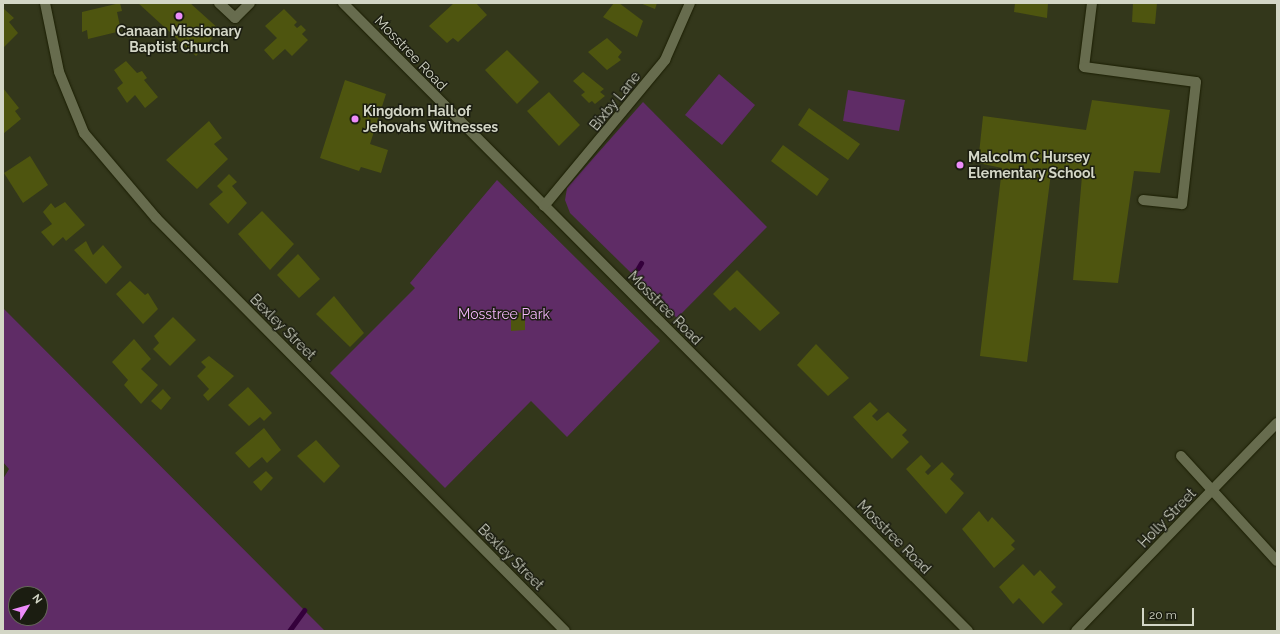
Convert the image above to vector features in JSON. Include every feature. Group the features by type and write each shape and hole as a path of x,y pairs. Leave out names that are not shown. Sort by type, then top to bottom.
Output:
{"street":[{"name":"Bexley Street","path":"45,3 59,72 84,133 156,218 565,631"},
{"path":"219,3 235,18 250,3"},
{"name":"Mosstree Road","path":"343,3 968,631"},
{"name":"Bixby Lane","path":"544,206 665,60 690,3"},
{"path":"1092,3 1084,67 1196,82 1182,204 1143,200"},
{"name":"Holly Street","path":"1076,631 1277,423"},
{"path":"1181,456 1277,561"}],"green space":[{"path":"719,74 755,105 722,145 685,115"},
{"path":"848,90 905,100 899,131 843,121"},
{"path":"643,102 767,227 677,318 570,213 565,200 567,188"},
{"name":"Mosstree Park","path":"497,180 660,341 567,437 531,401 445,488 330,373 415,288 410,283"},
{"path":"3,308 325,631 3,631 3,479 9,469 3,462"}],"building":[{"path":"120,3 122,11 117,12 121,31 88,39 87,30 82,32 82,12"},
{"name":"Canaan Missionary Baptist Church","path":"138,3 190,3 220,30 196,56"},
{"path":"454,3 476,3 487,15 458,42 453,38 447,43 429,26"},
{"path":"614,3 619,3 643,21 637,37 603,17"},
{"path":"640,3 657,3 655,9"},
{"path":"1015,3 1048,3 1047,18 1014,12"},
{"path":"1133,3 1157,3 1155,24 1132,22"},
{"path":"3,8 14,18 9,22 18,33 3,48"},
{"path":"284,9 297,22 294,25 297,28 301,25 306,30 302,34 308,40 292,56 285,49 273,60 264,50 277,38 265,26"},
{"path":"607,38 622,52 618,57 621,60 607,70 588,52"},
{"path":"507,50 539,82 517,104 485,70"},
{"path":"126,61 137,73 142,71 147,78 144,80 158,97 145,108 135,95 127,103 117,88 123,83 114,70"},
{"path":"583,72 604,89 600,92 605,96 595,104 592,101 589,103 581,95 585,92 573,81"},
{"name":"Kingdom Hall of Jehovahs Witnesses","path":"345,80 386,94 370,144 388,150 381,173 361,167 359,171 320,158"},
{"path":"3,88 19,108 15,111 21,119 3,134"},
{"path":"549,92 580,125 559,146 527,111"},
{"name":"Malcolm C Hursey Elementary School","path":"1092,100 1170,110 1160,173 1134,171 1118,283 1073,280 1082,176 1051,173 1027,362 980,356 1002,168 978,163 983,116 1086,130"},
{"path":"809,108 860,144 848,160 798,125"},
{"path":"209,121 222,138 214,144 228,159 197,189 166,160"},
{"path":"783,145 829,179 817,196 771,161"},
{"path":"30,156 48,185 23,203 4,173"},
{"path":"229,174 237,182 232,186 247,203 228,224 209,204 223,192 217,186"},
{"path":"65,202 85,225 66,241 63,237 53,246 41,232 52,224 43,212 51,203 55,208"},
{"path":"262,211 294,244 270,270 238,234"},
{"path":"86,241 93,255 103,245 122,267 106,284 74,250"},
{"path":"298,254 320,279 299,298 277,275"},
{"path":"737,270 780,313 760,331 735,307 730,311 713,294"},
{"path":"130,281 145,295 148,293 158,309 143,324 116,294"},
{"path":"334,296 364,333 350,347 316,314"},
{"path":"511,312 525,313 525,330 511,331"},
{"path":"173,317 196,340 170,366 153,349 159,343 154,336"},
{"path":"134,339 151,359 141,369 158,385 141,404 124,385 128,380 112,362"},
{"path":"816,344 849,378 828,396 797,365"},
{"path":"209,356 234,376 208,401 203,395 209,389 197,376 206,367 201,362"},
{"path":"248,387 272,413 264,421 260,417 249,426 228,405"},
{"path":"163,389 171,398 161,410 151,401"},
{"path":"870,402 878,410 872,416 877,421 888,412 907,430 902,435 909,442 892,459 853,417"},
{"path":"264,428 281,450 267,463 262,457 249,468 235,453"},
{"path":"316,440 340,466 324,483 297,456"},
{"path":"921,455 931,466 925,472 928,475 942,462 954,474 950,479 964,493 946,514 906,469"},
{"path":"266,471 273,478 261,491 253,482"},
{"path":"979,511 988,522 992,517 1015,541 1011,545 1015,549 994,568 962,529"},
{"path":"1023,564 1034,576 1040,570 1056,587 1051,592 1063,604 1043,624 1019,598 1013,604 999,587"}],"waterway":[{"path":"638,268 641,263"},
{"path":"289,631 304,610"}],"place":[{"name":"Canaan Missionary Baptist Church","path":"179,16"},
{"name":"Kingdom Hall of Jehovahs Witnesses","path":"355,119"},
{"name":"Malcolm C Hursey Elementary School","path":"960,165"}]}
